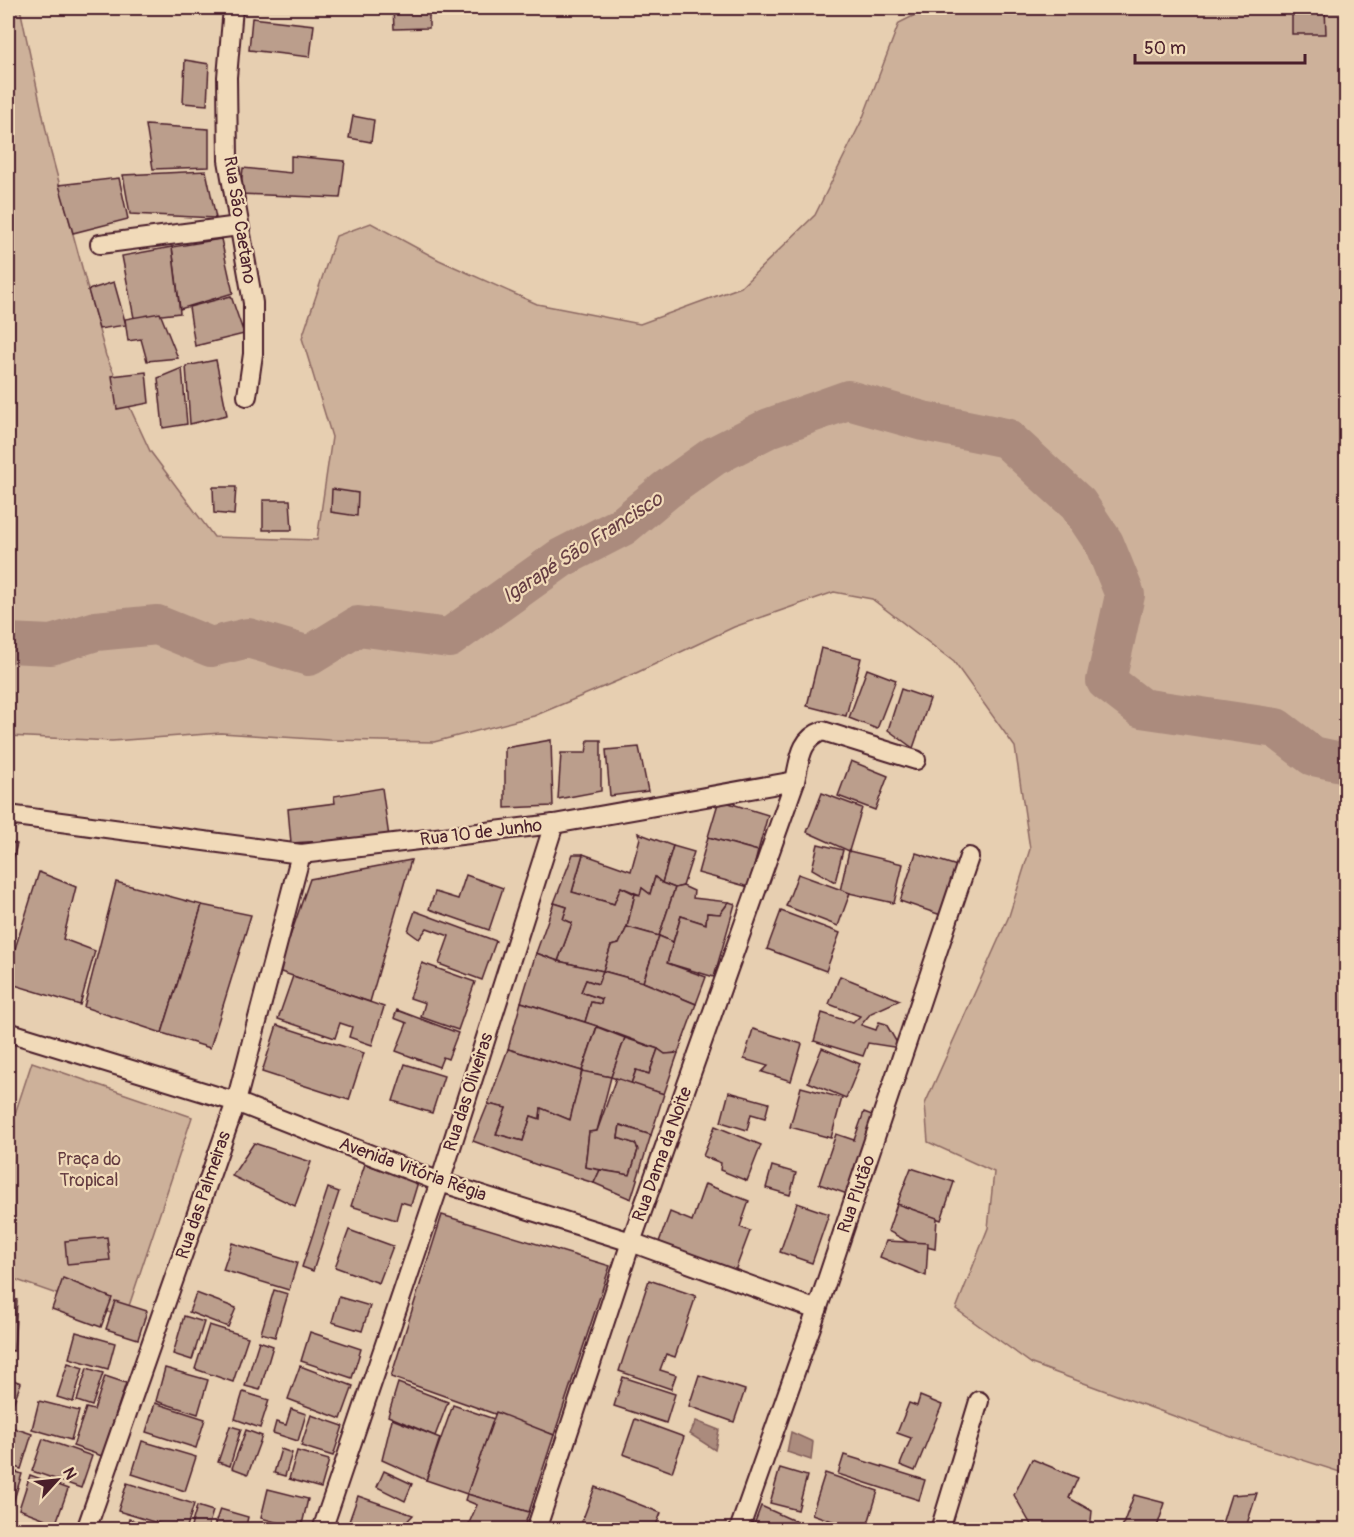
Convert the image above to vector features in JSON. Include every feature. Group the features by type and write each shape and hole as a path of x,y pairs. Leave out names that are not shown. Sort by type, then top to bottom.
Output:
{"street":[{"name":"Rua São Caetano","path":"233,8 227,77 228,160 254,303 253,354 247,396"},
{"path":"100,244 239,226"},
{"path":"795,781 805,744 811,735 823,731 916,760"},
{"name":"Rua 10 de Junho","path":"8,815 301,854 554,824 795,781"},
{"name":"Rua Dama da Noite","path":"536,1530 631,1242 795,781"},
{"name":"Rua das Oliveiras","path":"322,1530 440,1182 554,824"},
{"name":"Rua das Palmeiras","path":"86,1530 236,1102 301,854"},
{"name":"Rua Plutão","path":"739,1530 817,1310 969,857"},
{"name":"Avenida Vitória Régia","path":"9,1039 236,1102 440,1182 631,1242 817,1310"},
{"path":"940,1530 979,1401"}],"green space":[{"path":"8,8 20,8 50,149 106,356 150,451 214,537 317,540 332,437 302,338 336,236 371,223 439,260 537,304 640,324 741,287 815,215 862,120 899,23 929,8 1346,8 1346,1474 1234,1438 1032,1364 956,1309 988,1228 994,1172 928,1142 925,1104 1009,916 1030,849 1015,747 954,662 872,599 834,592 734,627 634,674 534,716 434,742 329,740 221,733 112,741 8,736"},
{"name":"Praça do Tropical","path":"32,1062 192,1117 125,1318 8,1277 8,1135"}],"shaded area":[{"path":"696,1421 719,1430 715,1450 690,1434"},
{"path":"791,1432 813,1442 811,1460 787,1452"}],"building":[{"path":"393,8 429,8 429,28 394,29"},
{"path":"1292,8 1325,8 1326,34 1292,34"},
{"path":"252,18 314,25 310,57 249,50"},
{"path":"185,60 209,64 207,105 183,103"},
{"path":"353,116 374,120 371,142 349,138"},
{"path":"146,125 209,129 209,167 153,169"},
{"path":"291,156 345,161 340,198 240,194 243,168 291,173"},
{"path":"206,171 216,218 130,214 123,175"},
{"path":"119,178 128,219 73,233 59,185"},
{"path":"221,239 233,293 180,309 172,247"},
{"path":"172,247 180,313 134,318 122,256"},
{"path":"114,282 126,325 99,329 88,290"},
{"path":"231,296 244,334 195,346 189,307"},
{"path":"160,313 178,358 147,361 141,339 128,341 125,319"},
{"path":"216,360 227,415 190,424 186,366"},
{"path":"182,368 187,424 163,428 158,378"},
{"path":"146,372 149,403 117,409 112,376"},
{"path":"213,487 236,487 234,515 214,513"},
{"path":"332,489 358,493 357,516 331,512"},
{"path":"263,500 290,500 292,530 263,530"},
{"path":"821,648 861,658 846,716 807,706"},
{"path":"867,669 896,680 877,729 849,718"},
{"path":"901,689 930,699 913,748 888,730"},
{"path":"551,740 553,806 505,808 505,748"},
{"path":"588,740 601,740 601,791 558,799 561,753 586,753"},
{"path":"639,747 648,791 610,796 606,750"},
{"path":"851,761 888,776 875,810 838,796"},
{"path":"382,788 389,837 291,843 288,809 335,803 334,796"},
{"path":"822,793 862,808 849,851 807,832"},
{"path":"719,800 768,815 758,851 708,837"},
{"path":"638,833 673,846 662,883 655,877 650,894 642,888 640,895 621,887 614,904 572,892 583,854 631,871 640,838"},
{"path":"708,837 758,851 749,887 698,873"},
{"path":"8,841 17,844 8,877"},
{"path":"818,844 843,850 835,882 812,869"},
{"path":"673,846 694,852 683,886 675,888 662,883"},
{"path":"849,851 903,864 894,903 840,891"},
{"path":"916,853 957,866 941,915 900,901"},
{"path":"573,854 583,854 572,892 614,904 621,887 635,894 627,927 619,944 611,946 603,971 558,961 572,923 563,919 567,907 554,903"},
{"path":"411,860 370,1002 278,971 310,879"},
{"path":"39,872 76,887 63,939 95,951 80,1005 8,983 8,971"},
{"path":"798,874 850,893 838,926 786,906"},
{"path":"466,875 503,888 489,930 429,909 435,892 458,899"},
{"path":"655,877 662,883 675,888 659,936 627,927 635,894 640,895 642,888 650,894"},
{"path":"116,882 202,905 162,1033 84,1007"},
{"path":"683,886 694,891 693,898 729,902 720,914 707,913 706,924 681,916 673,942 659,936 675,888"},
{"path":"729,902 735,904 714,977 667,963 681,916 706,924 707,913 720,914"},
{"path":"554,903 567,907 563,919 572,923 558,961 536,953"},
{"path":"202,905 251,915 210,1048 162,1033"},
{"path":"415,911 496,941 482,980 439,964 449,936 427,928 419,939 408,931"},
{"path":"781,911 840,933 826,971 767,949"},
{"path":"627,927 659,936 643,982 603,971 611,946 619,944"},
{"path":"659,936 673,942 667,963 706,977 696,1004 643,982"},
{"path":"536,953 558,961 603,971 598,984 586,980 581,992 602,999 601,1004 591,1002 585,1022 521,1002"},
{"path":"422,963 475,982 458,1030 421,1017 425,1003 410,998"},
{"path":"603,971 643,982 696,1004 678,1053 665,1054 658,1049 585,1022 591,1002 601,1004 602,999 581,992 586,980 598,984"},
{"path":"293,976 384,1007 372,1045 349,1037 352,1027 340,1023 335,1038 278,1019"},
{"path":"840,976 900,1000 871,1013 861,1025 876,1030 879,1022 886,1024 900,1048 868,1043 863,1056 814,1041 822,1013 853,1023 860,1016 829,1004"},
{"path":"521,1002 597,1026 582,1071 508,1049"},
{"path":"397,1010 458,1033 448,1059 443,1057 439,1067 396,1051 407,1023 394,1018"},
{"path":"277,1025 364,1053 349,1100 262,1072"},
{"path":"597,1027 625,1038 611,1077 582,1071"},
{"path":"753,1029 802,1044 791,1081 762,1072 768,1066 744,1059"},
{"path":"625,1038 658,1049 649,1074 636,1070 631,1084 611,1077"},
{"path":"822,1048 860,1064 846,1098 808,1082"},
{"path":"508,1049 582,1071 570,1120 541,1108 540,1119 531,1116 523,1141 496,1134 506,1108 488,1104"},
{"path":"658,1049 665,1054 678,1053 664,1094 631,1084 636,1070 649,1074"},
{"path":"405,1064 444,1076 432,1113 393,1101"},
{"path":"582,1071 611,1077 597,1131 589,1132 585,1167 600,1170 594,1183 473,1141 488,1104 506,1108 496,1134 523,1141 531,1116 540,1119 541,1108 570,1120"},
{"path":"616,1078 664,1094 651,1135 620,1125 618,1138 636,1144 638,1150 630,1175 585,1167 589,1132 597,1131"},
{"path":"801,1087 842,1098 831,1138 790,1127"},
{"path":"729,1092 769,1103 765,1118 751,1114 747,1130 721,1122"},
{"path":"864,1112 877,1117 850,1195 819,1184 836,1134 854,1140"},
{"path":"620,1125 651,1135 631,1199 594,1183 600,1170 630,1175 638,1150 636,1144 618,1138"},
{"path":"715,1126 761,1145 747,1181 720,1170 721,1163 703,1156"},
{"path":"254,1143 311,1162 295,1206 232,1176"},
{"path":"365,1164 418,1182 411,1205 401,1202 396,1220 351,1206"},
{"path":"772,1166 796,1173 790,1195 766,1188"},
{"path":"911,1168 954,1182 941,1220 897,1204"},
{"path":"705,1184 749,1201 740,1227 750,1231 735,1271 659,1242 670,1212 692,1221"},
{"path":"328,1188 339,1192 313,1271 302,1267"},
{"path":"797,1203 829,1214 812,1263 780,1252"},
{"path":"897,1204 937,1218 935,1249 910,1243 888,1231"},
{"path":"442,1215 610,1266 554,1435 391,1377"},
{"path":"349,1230 393,1246 379,1283 335,1267"},
{"path":"107,1237 110,1260 67,1264 65,1241"},
{"path":"886,1241 928,1243 926,1276 880,1257"},
{"path":"232,1243 297,1263 289,1290 223,1270"},
{"path":"63,1278 112,1298 101,1327 52,1309"},
{"path":"649,1280 696,1296 675,1357 666,1354 660,1370 676,1375 671,1389 619,1371"},
{"path":"274,1290 288,1294 275,1337 261,1333"},
{"path":"196,1293 236,1308 228,1327 189,1312"},
{"path":"8,1297 17,1300 14,1351 8,1350"},
{"path":"339,1297 370,1306 362,1331 332,1322"},
{"path":"115,1301 147,1311 138,1339 106,1329"},
{"path":"184,1316 204,1322 192,1360 173,1354"},
{"path":"209,1325 248,1337 233,1382 195,1369"},
{"path":"76,1332 115,1343 108,1369 69,1358"},
{"path":"310,1332 361,1349 352,1378 301,1361"},
{"path":"259,1341 273,1346 260,1390 245,1386"},
{"path":"68,1363 83,1368 73,1402 57,1397"},
{"path":"300,1366 353,1386 341,1419 288,1399"},
{"path":"87,1368 103,1373 92,1406 77,1401"},
{"path":"165,1368 208,1380 198,1414 156,1401"},
{"path":"699,1375 745,1390 734,1422 689,1406"},
{"path":"105,1376 126,1383 102,1456 73,1446 86,1408 94,1410"},
{"path":"623,1377 675,1394 666,1423 614,1406"},
{"path":"8,1378 21,1383 8,1417"},
{"path":"398,1383 448,1402 435,1436 388,1416"},
{"path":"243,1392 269,1400 260,1428 235,1419"},
{"path":"920,1396 942,1405 915,1471 900,1465 911,1438 897,1433 909,1403 917,1406"},
{"path":"39,1401 79,1411 71,1440 32,1429"},
{"path":"155,1403 205,1419 196,1448 146,1432"},
{"path":"453,1405 494,1419 467,1494 426,1480"},
{"path":"291,1409 306,1414 298,1441 273,1433 276,1422 286,1425"},
{"path":"496,1412 554,1435 529,1512 467,1494"},
{"path":"311,1415 343,1426 333,1456 301,1446"},
{"path":"392,1419 440,1438 426,1480 382,1460"},
{"path":"635,1419 684,1437 672,1472 623,1454"},
{"path":"8,1426 32,1434 21,1469 8,1465"},
{"path":"230,1426 241,1429 230,1466 218,1462"},
{"path":"246,1430 262,1436 248,1474 232,1468"},
{"path":"43,1439 92,1456 81,1488 32,1471"},
{"path":"142,1441 196,1457 185,1491 132,1474"},
{"path":"281,1449 292,1453 285,1476 274,1473"},
{"path":"297,1451 329,1460 321,1488 289,1479"},
{"path":"844,1455 925,1480 919,1500 838,1474"},
{"path":"1032,1459 1078,1478 1069,1498 1092,1511 1090,1530 1034,1530 1014,1495"},
{"path":"780,1468 807,1476 798,1510 770,1503"},
{"path":"8,1469 22,1474 11,1509 8,1508"},
{"path":"384,1471 412,1484 405,1501 377,1487"},
{"path":"825,1473 878,1491 866,1530 858,1530 812,1514"},
{"path":"30,1475 68,1489 56,1523 19,1509"},
{"path":"127,1483 194,1504 186,1530 118,1511"},
{"path":"595,1487 661,1513 654,1530 643,1530 628,1524 626,1530 586,1530 580,1527"},
{"path":"268,1489 308,1499 301,1529 261,1518"},
{"path":"1257,1493 1245,1530 1220,1530 1231,1495"},
{"path":"467,1494 529,1512 523,1530 466,1530 477,1505 465,1500"},
{"path":"1134,1495 1165,1503 1156,1530 1121,1530"},
{"path":"358,1496 413,1515 399,1530 346,1530"},
{"path":"197,1506 213,1511 207,1530 190,1530"},
{"path":"761,1506 815,1530 752,1530"},
{"path":"220,1509 248,1517 245,1530 213,1530"},
{"path":"12,1518 48,1530 8,1530"},
{"path":"129,1519 160,1530 126,1530"}],"waterway":[{"name":"Igarapé São Francisco","path":"8,643 51,645 96,631 157,625 211,647 248,638 309,656 358,626 449,638 561,558 623,526 666,490 714,456 769,428 848,400 923,421 1006,438 1078,504 1104,543 1125,595 1106,681 1141,708 1276,728 1313,756 1346,763"}]}
